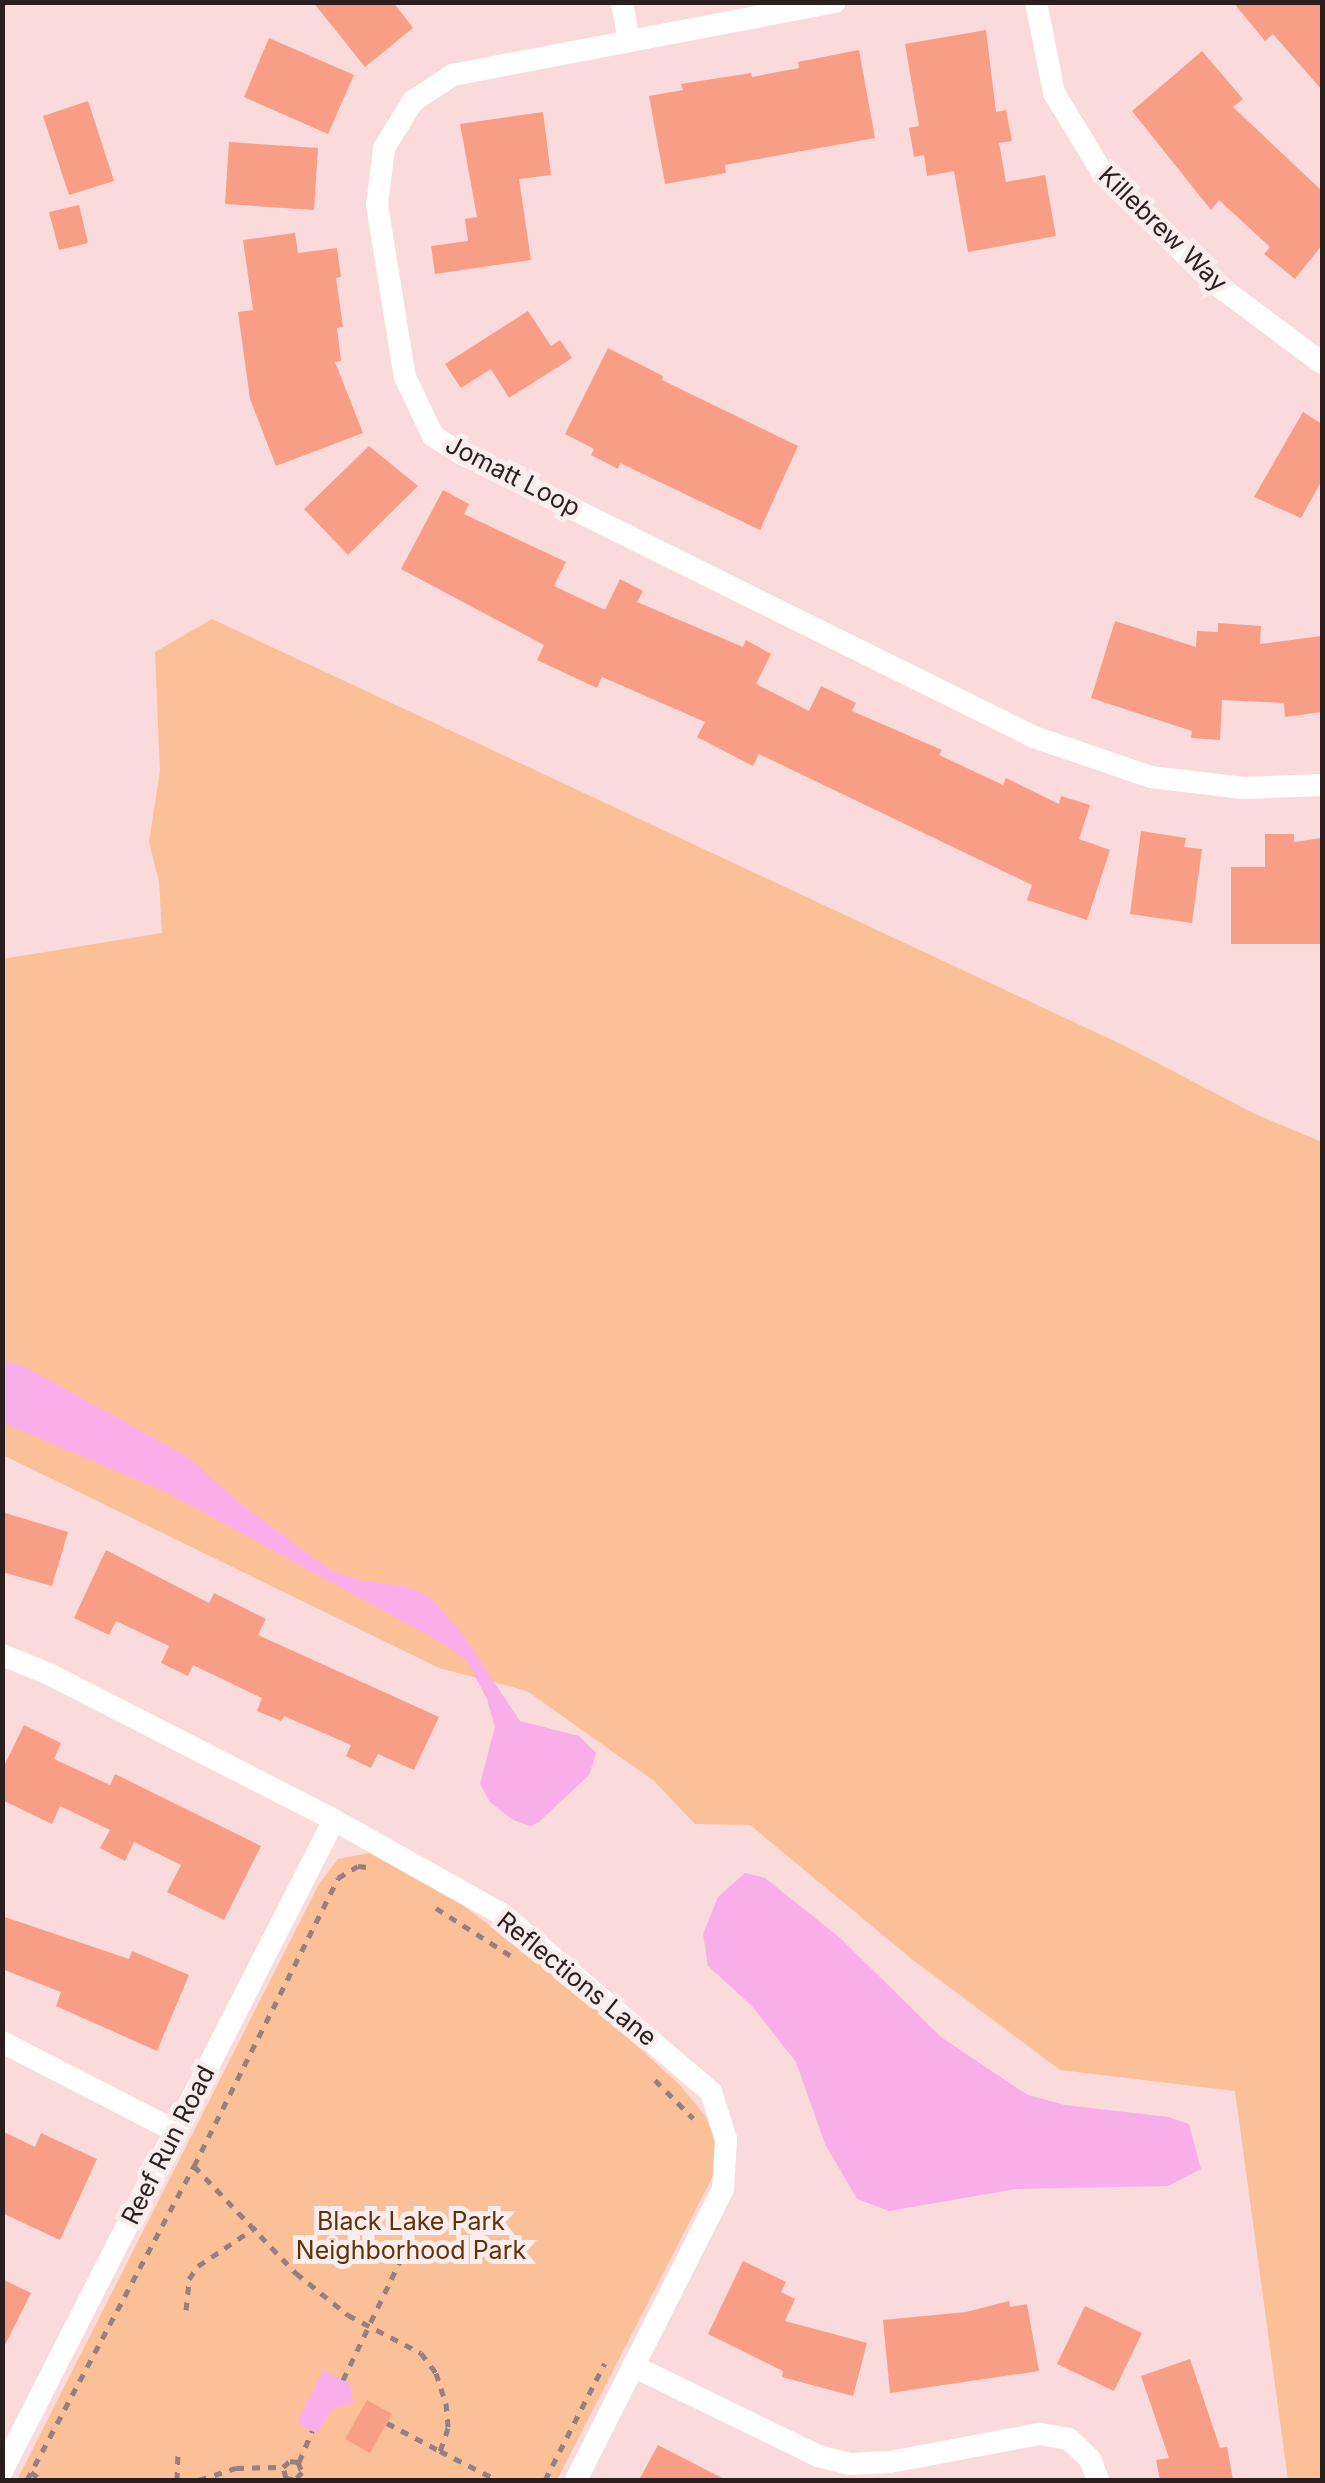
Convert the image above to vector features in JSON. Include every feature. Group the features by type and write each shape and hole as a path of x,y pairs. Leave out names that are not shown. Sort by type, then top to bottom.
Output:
{"street":[{"path":"622,2 629,41"},
{"name":"Jomatt Loop","path":"835,2 454,75 413,101 384,148 378,205 406,377 434,436 462,454 1034,737 1112,766 1178,782 1243,788 1322,785"},
{"name":"Killebrew Way","path":"1036,2 1054,94 1102,172 1212,281 1322,362"},
{"name":"Reflections Lane","path":"2,1655 50,1674 334,1820 503,1915 711,2092 726,2139 723,2188 576,2480"},
{"name":"Reef Run Road","path":"2,2471 9,2444 334,1820"},
{"path":"2,2042 175,2131"},
{"path":"634,2366 818,2456 850,2464 890,2462 1040,2434 1069,2439 1090,2459 1098,2480"}],"path":[{"path":"27,2480 194,2166 338,1878 358,1866 375,1868"},
{"path":"422,1899 516,1960"},
{"path":"650,2075 680,2102 699,2131"},
{"path":"194,2166 296,2273 348,2315 421,2353 436,2373 446,2403 448,2428 440,2450"},
{"path":"186,2310 188,2279 198,2266 256,2227"},
{"path":"343,2380 401,2259"},
{"path":"545,2480 607,2360"},
{"path":"386,2423 498,2480"},
{"path":"310,2480 298,2462 312,2432"},
{"path":"178,2451 178,2480"},
{"path":"200,2480 236,2468 283,2467 290,2460 298,2462"},
{"path":"283,2467 286,2478 294,2480 302,2472"},
{"path":"31,2472 42,2480"}],"green space":[{"path":"212,619 1125,1046 1255,1114 1322,1142 1322,2480 1288,2480 1235,2091 1060,2070 913,1960 750,1825 695,1824 654,1781 527,1691 439,1668 3,1455 2,959 162,933 159,882 149,842 160,771 155,652"},
{"name":"Black Lake Park Neighborhood Park","path":"369,1853 462,1905 561,1977 680,2085 706,2117 715,2142 714,2174 557,2480 17,2480 319,1884 338,1859"}],"shaded area":[{"path":"2,1361 22,1365 188,1457 242,1505 332,1571 359,1580 408,1587 431,1598 459,1629 520,1721 579,1736 596,1753 589,1775 539,1822 530,1826 513,1820 490,1802 480,1784 495,1727 487,1699 467,1661 444,1644 168,1493 3,1423"},
{"path":"745,1873 765,1878 839,1937 941,2037 1028,2095 1065,2105 1168,2117 1189,2124 1201,2169 1168,2186 1016,2189 889,2211 857,2199 825,2144 796,2062 751,2005 708,1966 703,1934 718,1897"},
{"path":"323,2370 350,2383 353,2403 332,2409 317,2434 297,2423"}],"building":[{"path":"313,2 393,2 413,28 365,67"},
{"path":"1233,2 1322,2 1322,90 1273,34 1265,41"},
{"path":"986,30 996,112 1006,110 1012,141 999,143 1006,182 1045,175 1056,236 968,252 954,171 927,176 924,155 914,157 909,128 919,126 905,44"},
{"path":"269,38 354,75 328,134 244,97"},
{"path":"859,50 875,138 725,165 726,173 665,184 649,96 683,90 681,84 751,73 752,77 799,68 798,62"},
{"path":"1202,51 1243,99 1233,107 1322,191 1322,245 1295,279 1264,254 1270,247 1219,200 1211,210 1132,111"},
{"path":"88,101 114,181 69,195 43,116"},
{"path":"543,112 551,175 519,179 531,260 435,274 431,246 468,241 465,219 477,217 460,124"},
{"path":"229,142 318,148 314,210 225,204"},
{"path":"79,205 88,243 59,250 49,212"},
{"path":"295,233 298,253 337,248 341,277 336,278 343,327 337,328 341,361 335,362 363,433 276,466 250,399 238,312 253,310 243,240"},
{"path":"528,311 551,346 560,340 572,358 509,398 491,369 461,388 445,364"},
{"path":"608,348 663,376 662,380 798,446 760,530 620,463 618,469 591,455 594,449 565,434"},
{"path":"1303,412 1322,424 1322,480 1301,518 1254,497"},
{"path":"369,446 418,486 348,555 304,509"},
{"path":"443,490 469,504 464,514 566,562 554,586 605,610 620,579 643,591 637,602 743,647 746,640 771,654 756,684 809,711 821,686 856,703 852,711 942,750 939,755 1003,785 1006,778 1059,804 1061,796 1090,805 1079,839 1110,850 1087,920 1027,900 1032,885 759,754 753,766 697,737 705,722 602,677 597,688 537,660 544,645 401,569"},
{"path":"1115,621 1196,647 1197,631 1218,632 1218,623 1261,626 1260,644 1322,636 1322,712 1285,717 1284,703 1222,700 1220,740 1191,738 1192,731 1091,698"},
{"path":"1141,831 1186,838 1184,847 1202,849 1192,923 1130,914"},
{"path":"1265,834 1294,834 1294,842 1322,838 1322,944 1231,944 1231,867 1265,867"},
{"path":"2,1512 68,1532 52,1586 2,1572"},
{"path":"106,1550 209,1603 214,1593 266,1619 258,1635 439,1717 414,1770 378,1754 371,1768 346,1756 351,1745 284,1716 281,1721 257,1711 262,1698 193,1665 188,1676 161,1663 169,1646 116,1621 109,1635 74,1618"},
{"path":"24,1725 61,1743 54,1759 110,1785 115,1774 261,1846 224,1920 167,1892 181,1865 134,1842 125,1861 100,1848 110,1830 60,1806 52,1824 2,1800 2,1770"},
{"path":"2,1916 129,1959 132,1951 189,1975 157,2051 56,2006 61,1992 2,1969"},
{"path":"2,2131 35,2147 41,2133 97,2159 60,2240 2,2213"},
{"path":"743,2261 786,2282 781,2292 795,2299 785,2321 867,2343 853,2396 782,2377 783,2371 708,2334"},
{"path":"2,2279 31,2293 2,2351"},
{"path":"1009,2301 1010,2307 1027,2304 1039,2371 890,2393 883,2320 966,2312"},
{"path":"1085,2306 1142,2333 1114,2391 1057,2364"},
{"path":"1190,2359 1220,2448 1227,2447 1233,2480 1160,2480 1156,2460 1169,2458 1141,2376"},
{"path":"367,2400 392,2414 370,2453 345,2439"},
{"path":"658,2445 726,2480 639,2480"}]}
